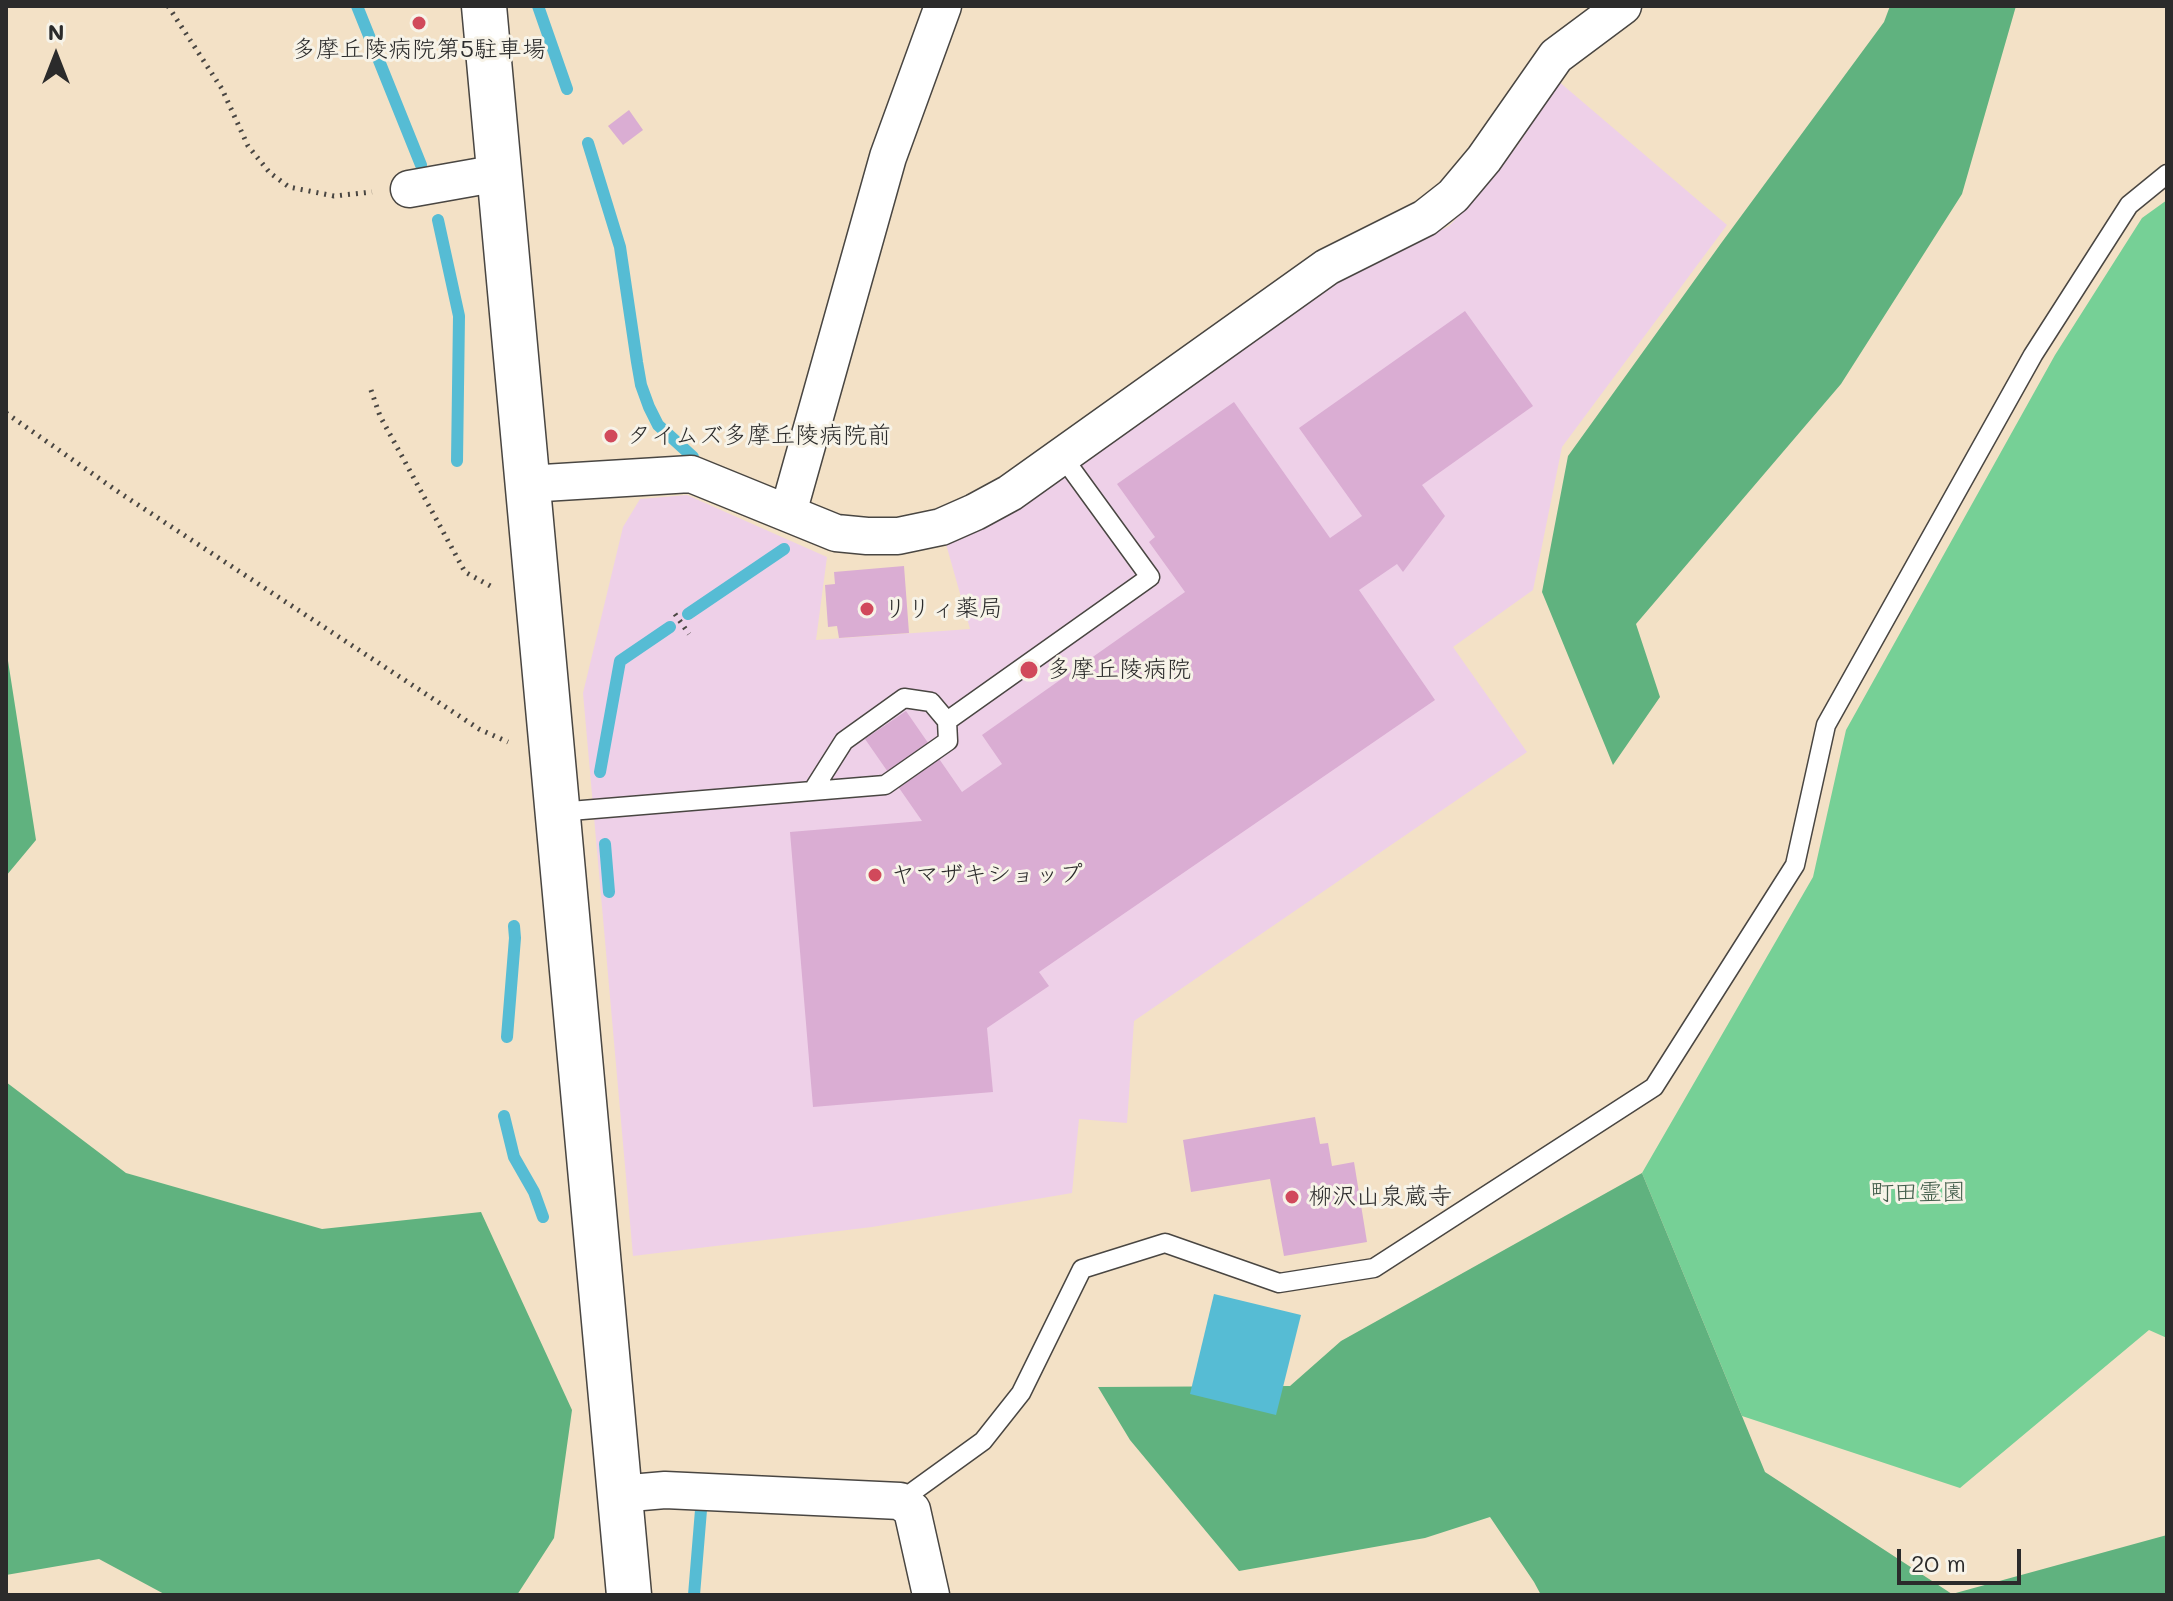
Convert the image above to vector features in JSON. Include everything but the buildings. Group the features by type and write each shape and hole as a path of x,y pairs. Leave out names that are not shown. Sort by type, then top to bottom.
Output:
{"street":[{"path":"484,6 629,1595"},
{"path":"788,513 888,157 943,6"},
{"path":"527,484 691,474 836,533 898,536 941,527 1010,493 1327,267 1425,218 1453,196 1484,159 1556,56 1623,6"},
{"path":"409,189 499,173"},
{"path":"619,1494 665,1490 900,1501 912,1510 931,1595"}],"lane":[{"path":"900,1501 983,1441 1021,1393 1082,1269 1165,1243 1279,1283 1374,1268 1654,1087 1795,865 1826,725 2033,355 2129,205 2167,174"},
{"path":"947,721 1150,577 1062,456"},
{"path":"557,812 885,785 948,741 947,721 931,702 904,698 844,741 813,790"}],"path":[{"path":"168,6 222,89 248,146 270,173 289,187 334,196 409,189"},
{"path":"371,390 380,416 465,572 494,588 537,586"},
{"path":"6,413 120,493 479,729 553,762"},
{"path":"675,614 689,634"}],"shaded area":[{"name":"多摩丘陵病院","path":"1557,80 1727,225 1562,447 1533,590 1453,647 1527,752 1134,1021 1127,1123 1079,1119 1072,1193 872,1227 633,1256 583,693 623,527 640,499 687,495 827,557 816,640 970,629 946,544 1020,507 1339,282 1449,226 1477,197 1520,142"}],"green space":[{"path":"1890,6 2016,6 1962,194 1841,384 1636,624 1660,697 1613,765 1542,592 1568,456 1884,22"},
{"name":"町田霊園","path":"2167,200 2167,1338 2149,1330 1960,1488 1742,1416 1642,1173 1813,877 1846,730 2055,355 2142,218"},
{"path":"6,648 36,840 6,876"},
{"path":"6,1082 126,1173 322,1229 481,1212 572,1410 554,1538 517,1595 166,1595 99,1559 6,1575"},
{"path":"1642,1173 1765,1472 1952,1594 2167,1535 2167,1595 1541,1595 1490,1517 1425,1538 1239,1571 1130,1440 1098,1387 1290,1386 1341,1341"}],"water":[{"path":"1214,1294 1301,1315 1276,1415 1190,1394"}],"waterway":[{"path":"357,6 421,165"},
{"path":"538,6 567,89"},
{"path":"588,143 620,247 641,385 658,425 693,457"},
{"path":"438,220 459,316 457,461"},
{"path":"688,614 784,549"},
{"path":"600,772 620,661 670,627"},
{"path":"605,844 609,892"},
{"path":"507,1037 514,926"},
{"path":"504,1116 514,1157 534,1192 543,1217"},
{"path":"694,1595 701,1510"}],"place":[{"name":"多摩丘陵病院第5駐車場","path":"419,23"},
{"name":"タイムズ多摩丘陵病院前","path":"611,436"},
{"name":"リリィ薬局","path":"867,609"},
{"name":"多摩丘陵病院","path":"1029,670"},
{"name":"ヤマザキショップ","path":"875,875"},
{"name":"柳沢山泉蔵寺","path":"1292,1197"}]}
